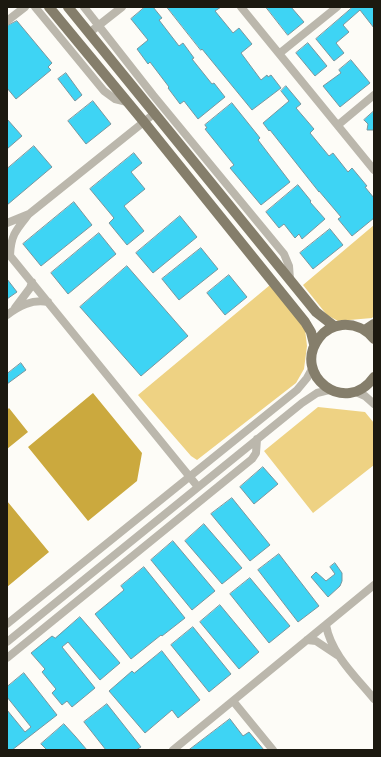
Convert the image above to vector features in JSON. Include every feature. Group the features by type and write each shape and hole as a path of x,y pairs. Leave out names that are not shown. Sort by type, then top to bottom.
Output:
{"main road":[{"path":"49,7 128,102 305,322 311,332 314,344"},
{"path":"68,7 316,312 334,326"},
{"path":"374,339 365,330 350,324 334,326 322,333 314,344 311,356 312,369 319,381 329,390 347,394 356,392 369,385 374,377"},
{"path":"365,330 374,324"}],"street":[{"path":"7,21 25,7"},
{"path":"34,7 104,91 115,99 128,102"},
{"path":"84,7 153,95 284,254 290,266 290,280"},
{"path":"90,33 122,7"},
{"path":"241,7 374,170"},
{"path":"280,53 337,7"},
{"path":"338,125 374,95"},
{"path":"155,113 29,214 14,232 8,254 198,487"},
{"path":"7,223 29,214"},
{"path":"9,313 26,294 32,282"},
{"path":"9,313 30,302 48,302"},
{"path":"9,621 297,390 312,369"},
{"path":"7,642 302,403 317,393 329,390"},
{"path":"356,392 365,396 374,404"},
{"path":"7,658 252,459 256,453 257,439"},
{"path":"172,750 374,585"},
{"path":"326,625 327,635 338,656 374,699"},
{"path":"307,640 316,641 338,656"},
{"path":"233,701 272,750"}],"shaded area":[{"path":"374,225 374,316 372,318 338,321 327,315 303,285"},
{"path":"270,285 305,329 307,346 304,369 296,383 197,460 191,456 138,395"},
{"path":"93,393 142,453 137,481 88,521 28,447"},
{"path":"318,407 365,412 374,423 374,465 313,513 264,451"},
{"path":"9,408 28,432 7,449 7,410"},
{"path":"7,501 49,552 7,587"}],"building":[{"path":"145,7 153,7 162,18 159,20 179,46 183,43 194,58 192,59 212,84 214,83 225,97 198,119 184,101 180,104 150,62 148,64 137,49 148,40 131,19"},
{"path":"167,7 221,7 215,11 233,33 239,28 252,44 241,53 261,80 267,75 268,77 271,75 281,88 252,110"},
{"path":"266,7 291,7 304,22 288,35"},
{"path":"353,7 374,7 374,28 360,10 343,25 349,32 336,43 344,53 334,61 316,39"},
{"path":"17,21 52,63 48,67 51,70 16,99 7,88 7,26"},
{"path":"308,43 327,66 315,76 296,53"},
{"path":"351,60 370,83 340,107 323,86 341,73 339,70"},
{"path":"66,73 82,95 75,101 58,79"},
{"path":"286,86 301,104 296,108 314,129 310,133 329,156 333,153 348,172 352,168 367,186 365,187 374,198 374,218 352,236 338,219 341,217 263,123 289,101 281,91"},
{"path":"93,101 111,124 86,144 68,121"},
{"path":"232,103 260,138 258,140 290,182 261,205 230,168 234,165 205,129 207,128 205,125"},
{"path":"374,111 374,130 367,130 368,124 364,120"},
{"path":"7,119 22,136 7,149"},
{"path":"34,146 52,167 7,205 7,169"},
{"path":"134,153 142,163 131,172 145,189 124,206 144,231 127,245 109,223 114,218 90,189"},
{"path":"298,185 325,219 302,239 299,234 295,238 284,224 279,228 266,212"},
{"path":"74,202 92,225 41,266 23,244"},
{"path":"180,216 197,237 153,273 136,253"},
{"path":"330,229 343,245 313,269 300,253"},
{"path":"99,233 116,254 68,294 51,273"},
{"path":"201,248 218,269 179,300 162,279"},
{"path":"127,266 188,336 141,376 80,307"},
{"path":"229,275 247,297 225,315 207,293"},
{"path":"7,279 17,292 7,299"},
{"path":"21,363 26,370 7,384 7,374"},
{"path":"263,467 278,484 254,504 240,487"},
{"path":"232,498 270,545 250,561 211,514"},
{"path":"204,524 242,568 222,584 185,541"},
{"path":"173,541 215,591 192,610 151,560"},
{"path":"279,554 319,606 298,622 258,570"},
{"path":"335,563 342,573 342,581 340,586 328,597 311,577 316,572 326,581 335,574 330,567"},
{"path":"144,567 185,618 131,659 95,614 124,590 121,586"},
{"path":"250,578 290,626 269,643 230,594"},
{"path":"220,605 259,652 239,669 200,622"},
{"path":"80,617 120,663 100,680 68,642 62,647 95,688 72,707 67,701 62,705 52,693 56,689 42,672 45,669 31,653 52,636 55,638"},
{"path":"193,627 231,674 209,692 171,645"},
{"path":"162,651 200,700 178,718 172,710 145,733 109,691 132,671 134,673"},
{"path":"24,673 57,715 12,750 7,750 7,710 25,732 31,727 7,697 7,687"},
{"path":"107,704 141,747 136,750 106,750 84,722"},
{"path":"230,719 243,736 249,732 264,750 189,750"},
{"path":"64,724 87,750 47,750 41,744"}]}
